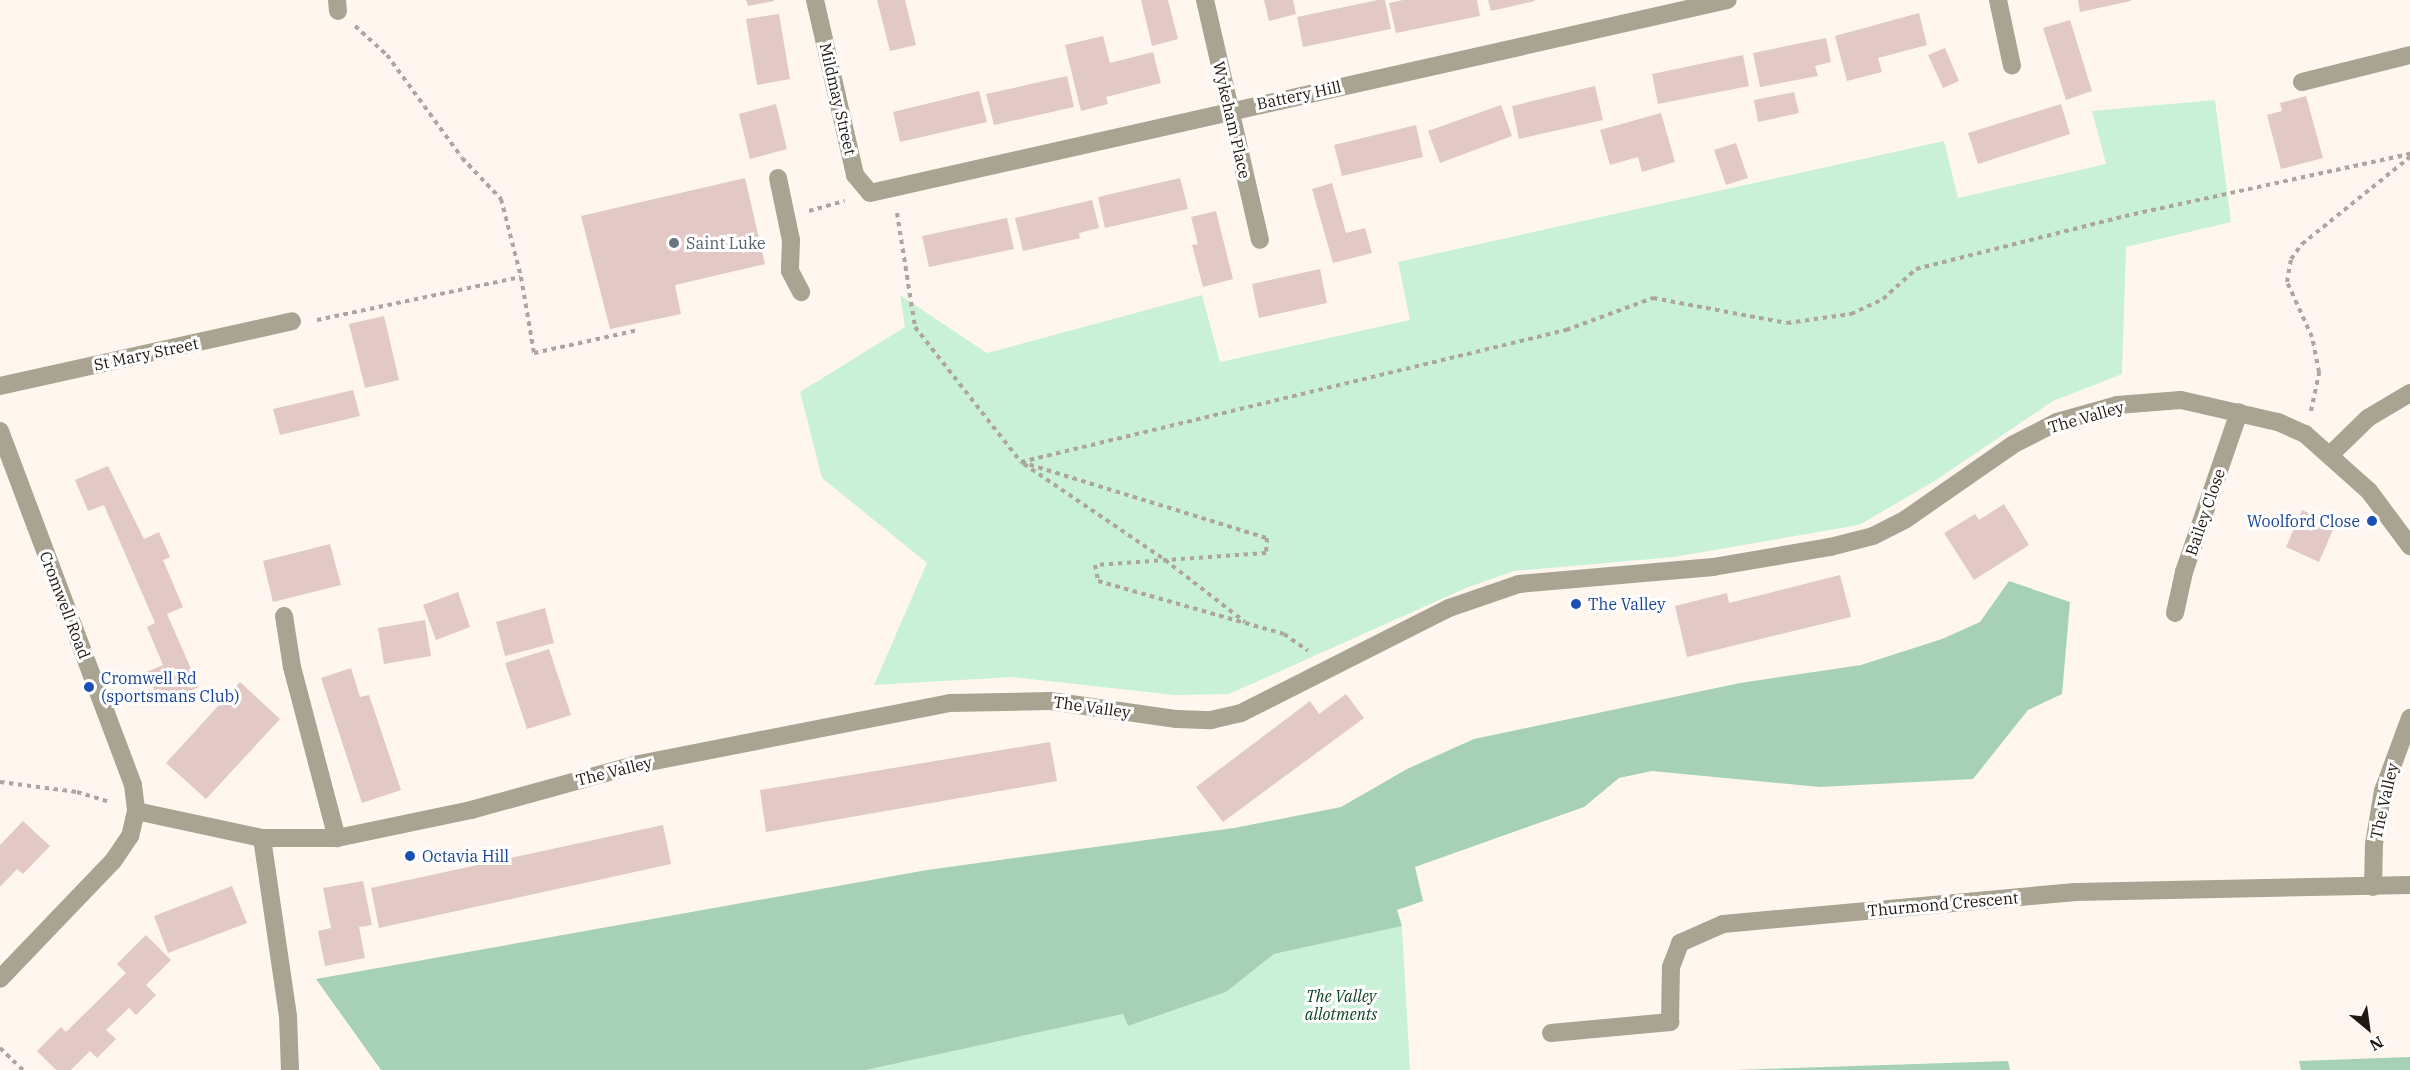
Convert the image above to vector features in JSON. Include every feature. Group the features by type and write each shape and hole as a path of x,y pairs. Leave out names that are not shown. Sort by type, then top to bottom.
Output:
{"street":[{"name":"Mildmay Street","path":"815,0 855,175 870,193"},
{"name":"Wykeham Place","path":"1205,0 1260,240"},
{"name":"Battery Hill","path":"870,193 1728,0"},
{"path":"1998,0 2012,66"},
{"path":"2302,82 2410,55"},
{"path":"778,178 790,240 790,271 801,292"},
{"name":"St Mary Street","path":"0,386 292,321"},
{"path":"2330,456 2368,418 2410,393"},
{"name":"The Valley","path":"136,811 262,838 337,838 471,810 634,765 950,703 1050,701 1177,719 1212,720 1241,713 1449,608 1519,584 1713,567 1830,548 1873,536 1906,519 2014,444 2057,422 2117,405 2181,400 2278,422 2306,435 2369,491 2410,546"},
{"name":"Bailey Close","path":"2175,613 2184,572 2239,412"},
{"name":"Cromwell Road","path":"0,431 133,785 136,811 130,836 113,861 0,979"},
{"path":"284,616 292,667 337,838"},
{"name":"The Valley","path":"2373,887 2374,844 2383,791 2410,718"},
{"path":"262,838 283,978 290,1070"},
{"name":"Thurmond Crescent","path":"1551,1033 1670,1022 1671,967 1680,943 1724,924 2076,892 2410,885"}],"path":[{"path":"337,5 387,55 462,158 501,200 521,278 534,353 639,330"},
{"path":"1021,462 1566,330 1653,298 1787,322 1851,314 1883,299 1916,269 2125,216 2410,156"},
{"path":"2306,435 2319,372 2312,337 2287,282 2291,259 2302,244 2410,156"},
{"path":"892,189 915,327 1021,462 1164,560 1248,625"},
{"path":"292,321 306,322 521,278"},
{"path":"1021,462 1267,538 1266,552 1095,565 1098,581 1284,634 1332,667"},
{"path":"0,782 76,792 136,811"},
{"path":"0,1048 23,1070"}],"green space":[{"path":"2215,100 2231,222 2126,247 2122,374 2053,401 1933,482 1859,525 1674,557 1514,571 1466,588 1229,694 1174,695 1012,677 874,685 927,563 822,478 800,392 905,327 900,295 987,353 1202,295 1220,362 1410,320 1398,262 1944,141 1958,198 2106,164 2092,111"},
{"path":"2009,581 2070,602 2062,694 2028,710 1973,779 1820,787 1652,771 1619,778 1584,807 1415,867 1423,901 1397,910 1402,926 1274,954 1226,992 1128,1026 1123,1014 866,1070 381,1070 316,979 927,870 1234,828 1341,807 1407,769 1474,739 1740,683 1861,665 1942,639 1980,622"},
{"name":"The Valley allotments","path":"1402,926 1410,1070 866,1070 1123,1014 1128,1026 1225,992 1274,954"},
{"path":"2410,1057 2410,1070 2301,1070 2299,1061"},
{"path":"2008,1061 2010,1070 1734,1070"}],"building":[{"path":"746,0 774,0 774,1 748,6"},
{"path":"877,0 905,0 916,45 890,51"},
{"path":"1141,0 1168,0 1178,39 1152,46"},
{"path":"1264,0 1293,0 1296,14 1269,21"},
{"path":"1385,0 1391,29 1303,47 1297,17"},
{"path":"1403,0 1477,0 1480,16 1396,33 1389,3"},
{"path":"1488,0 1535,0 1535,1 1491,11"},
{"path":"2078,0 2131,0 2131,1 2080,12"},
{"path":"1919,13 1927,45 1878,58 1882,72 1847,81 1835,36"},
{"path":"779,14 790,79 757,85 746,19"},
{"path":"2070,20 2092,91 2066,100 2043,28"},
{"path":"1103,36 1110,63 1153,52 1161,83 1106,97 1108,104 1081,111 1065,45"},
{"path":"1826,38 1831,62 1815,66 1818,76 1760,87 1753,53"},
{"path":"1945,48 1959,81 1943,88 1928,55"},
{"path":"1743,55 1749,86 1658,104 1652,74"},
{"path":"1067,76 1074,107 994,125 986,94"},
{"path":"1595,86 1603,120 1519,139 1512,106"},
{"path":"979,91 987,122 900,142 893,112"},
{"path":"1794,92 1799,113 1758,122 1754,100"},
{"path":"2306,96 2323,158 2281,169 2267,115 2282,111 2280,103"},
{"path":"776,104 787,149 750,159 739,114"},
{"path":"2061,104 2070,134 1978,164 1968,133"},
{"path":"1501,105 1512,136 1440,163 1428,131"},
{"path":"1661,113 1675,162 1642,172 1638,157 1610,165 1600,130"},
{"path":"1416,125 1423,157 1342,176 1334,145"},
{"path":"1736,143 1748,178 1726,185 1714,150"},
{"name":"Saint Luke","path":"745,178 765,264 675,285 681,314 610,329 581,216"},
{"path":"1180,178 1188,209 1105,228 1098,197"},
{"path":"1332,183 1346,233 1365,228 1372,253 1333,263 1312,189"},
{"path":"1092,200 1099,228 1079,233 1080,238 1023,251 1015,218"},
{"path":"1216,211 1233,279 1203,287 1192,245 1198,244 1191,217"},
{"path":"1007,218 1014,249 929,267 922,236"},
{"path":"1320,269 1327,303 1259,318 1252,284"},
{"path":"384,316 399,380 365,388 349,324"},
{"path":"353,390 360,416 280,435 273,409"},
{"path":"108,466 144,539 159,532 170,557 163,560 183,607 167,614 199,687 160,703 146,672 163,665 147,627 155,623 104,505 88,511 75,480"},
{"path":"2004,504 2029,545 1974,580 1944,533 1975,514 1979,520"},
{"path":"2302,510 2335,525 2319,562 2286,547"},
{"path":"330,544 341,585 273,602 263,561"},
{"path":"1840,575 1851,617 1687,657 1675,606 1727,593 1729,603"},
{"path":"458,592 470,627 436,640 423,605"},
{"path":"545,608 554,643 505,656 496,622"},
{"path":"425,620 431,656 384,664 378,628"},
{"path":"549,649 571,715 527,729 505,663"},
{"path":"351,668 360,697 369,695 401,790 362,803 321,678"},
{"path":"240,682 280,719 206,799 166,763"},
{"path":"1346,694 1364,718 1223,822 1196,787 1310,701 1319,714"},
{"path":"1050,742 1057,781 766,832 760,790"},
{"path":"23,821 50,846 23,874 17,869 0,887 0,845"},
{"path":"663,825 671,864 379,928 371,888"},
{"path":"363,881 372,925 359,927 365,958 325,966 318,931 331,928 323,888"},
{"path":"232,886 247,923 168,953 154,916"},
{"path":"146,935 171,960 146,985 156,995 136,1015 129,1008 106,1030 116,1039 97,1058 90,1051 71,1070 56,1070 37,1051 61,1027 66,1032 126,973 117,964"}],"place":[{"name":"Saint Luke","path":"674,243"},
{"name":"Woolford Close","path":"2372,521"},
{"name":"The Valley","path":"1576,604"},
{"name":"Cromwell Rd (sportsmans Club)","path":"89,687"},
{"name":"Octavia Hill","path":"410,856"}]}
